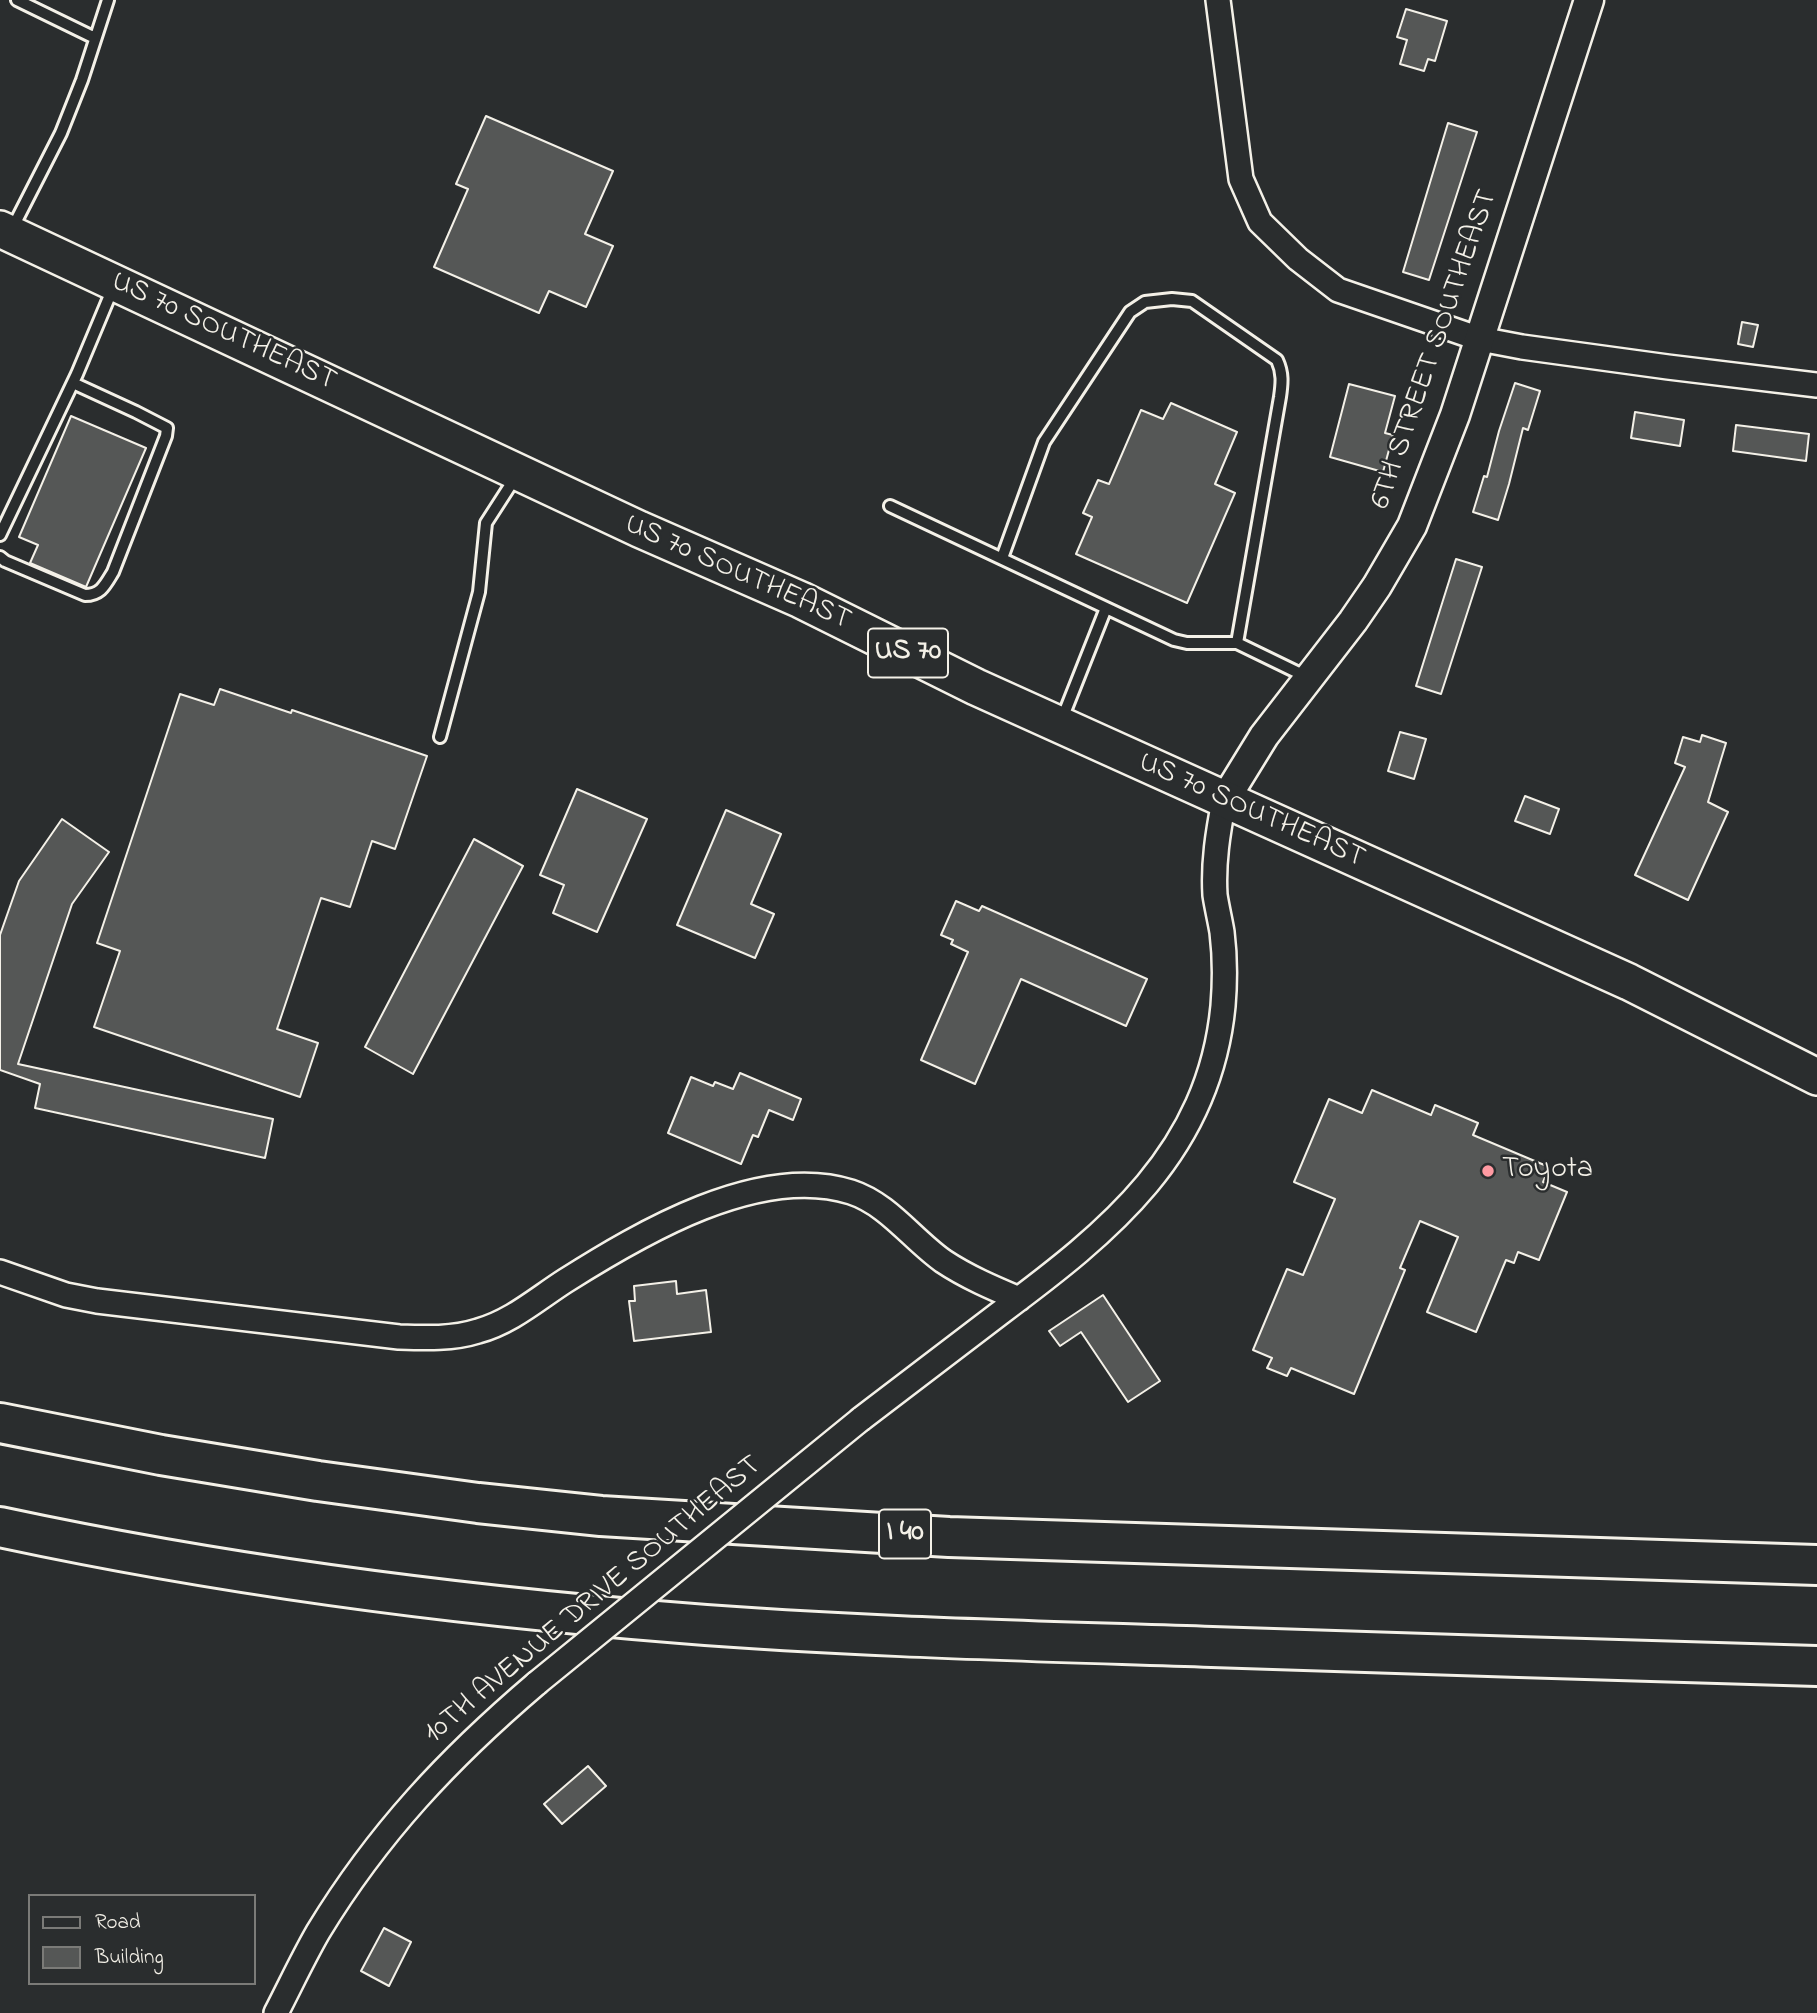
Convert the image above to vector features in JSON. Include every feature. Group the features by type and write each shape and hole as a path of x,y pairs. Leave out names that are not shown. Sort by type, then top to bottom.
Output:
{"highway":[{"name":"I 40","path":"0,1423 161,1455 318,1481 478,1503 601,1516 949,1536 1817,1564"},
{"path":"0,1527 311,1583 497,1606 683,1624 1091,1643 1817,1667"}],"main road":[{"name":"US 70 SOUTHEAST","path":"5,231 639,529 801,600 976,687 1629,982 1817,1077"}],"street":[{"path":"1218,0 1241,179 1260,222 1298,260 1338,290 1480,340 1817,385"},
{"name":"6TH STREET SOUTHEAST","path":"1224,801 1264,736 1371,595 1412,526 1438,463 1480,340 1589,0"},
{"name":"10TH AVENUE DRIVE SOUTHEAST","path":"276,2013 317,1934 373,1850 438,1774 486,1727 861,1419 1088,1245 1138,1195 1171,1152 1185,1128 1213,1061 1223,1006 1222,932 1216,896 1215,866 1224,801"},
{"path":"0,1272 66,1295 97,1301 399,1337 449,1337 479,1331 510,1318 598,1261 693,1211 740,1194 807,1185 835,1187 869,1199 882,1207 944,1262 1019,1299"}],"lane":[{"path":"17,0 96,38"},
{"path":"5,231 61,133 108,0"},
{"path":"0,535 73,383 115,282"},
{"path":"1002,558 1044,442 1130,312 1145,302 1172,299 1192,301 1278,360 1282,370 1283,383 1237,643"},
{"path":"0,557 85,595 101,591 113,572 167,428 73,383"},
{"path":"440,737 480,592 486,523 519,472"},
{"path":"890,506 1174,640 1187,643 1237,643 1310,678"},
{"path":"1060,725 1107,608"}],"building":[{"path":"1406,9 1447,21 1435,61 1428,59 1424,71 1400,64 1407,40 1397,37"},
{"path":"486,116 613,171 585,234 613,246 586,307 549,291 539,313 434,267 468,189 456,184"},
{"path":"1448,123 1477,132 1429,280 1403,272"},
{"path":"1742,322 1758,325 1753,347 1738,344"},
{"path":"1515,383 1540,391 1528,430 1523,428 1498,520 1473,512 1484,476 1487,477"},
{"path":"1349,384 1395,396 1385,433 1393,435 1383,472 1330,457"},
{"path":"1171,403 1237,432 1215,484 1235,493 1187,603 1076,554 1092,517 1083,513 1098,480 1109,484 1141,410 1163,419"},
{"path":"1635,412 1684,420 1680,446 1631,438"},
{"path":"71,416 146,448 86,587 30,563 38,545 19,537"},
{"path":"1736,425 1809,434 1806,461 1733,451"},
{"path":"1456,559 1482,567 1441,694 1416,686"},
{"path":"220,689 291,713 292,710 427,756 395,849 372,841 350,907 321,898 277,1029 318,1043 300,1097 94,1027 120,951 97,943 180,694 214,705"},
{"path":"1400,732 1426,739 1414,779 1388,771"},
{"path":"1702,735 1726,743 1708,802 1728,812 1688,900 1635,875 1685,767 1675,763 1683,737 1700,742"},
{"path":"577,789 647,819 597,932 553,913 564,885 540,875"},
{"path":"1525,796 1559,809 1550,834 1515,821"},
{"path":"726,810 781,834 751,904 774,914 755,958 677,925"},
{"path":"62,819 109,852 72,904 18,1064 273,1119 265,1158 35,1108 40,1084 0,1070 0,935 19,881"},
{"path":"474,839 523,866 413,1074 365,1047"},
{"path":"956,901 979,911 982,906 1147,979 1126,1026 1021,979 975,1084 921,1060 968,952 951,944 953,940 941,935"},
{"path":"740,1073 801,1099 793,1120 769,1110 758,1137 753,1135 741,1164 668,1133 691,1077 713,1086 715,1082 733,1089"},
{"path":"1372,1090 1431,1115 1435,1105 1478,1123 1473,1135 1549,1167 1543,1182 1567,1192 1539,1260 1518,1252 1514,1263 1506,1260 1476,1332 1427,1312 1458,1237 1420,1221 1400,1268 1405,1270 1354,1394 1291,1368 1287,1376 1267,1368 1272,1358 1253,1350 1287,1269 1303,1275 1335,1199 1294,1182 1329,1099 1362,1113"},
{"path":"676,1281 677,1294 706,1290 711,1332 634,1341 629,1301 635,1301 634,1286"},
{"path":"1103,1295 1160,1381 1128,1402 1081,1332 1060,1346 1049,1331"},
{"path":"588,1766 606,1786 562,1824 544,1804"},
{"path":"384,1928 411,1942 389,1986 361,1971"}],"place":[{"name":"Toyota","path":"1488,1171"}]}
